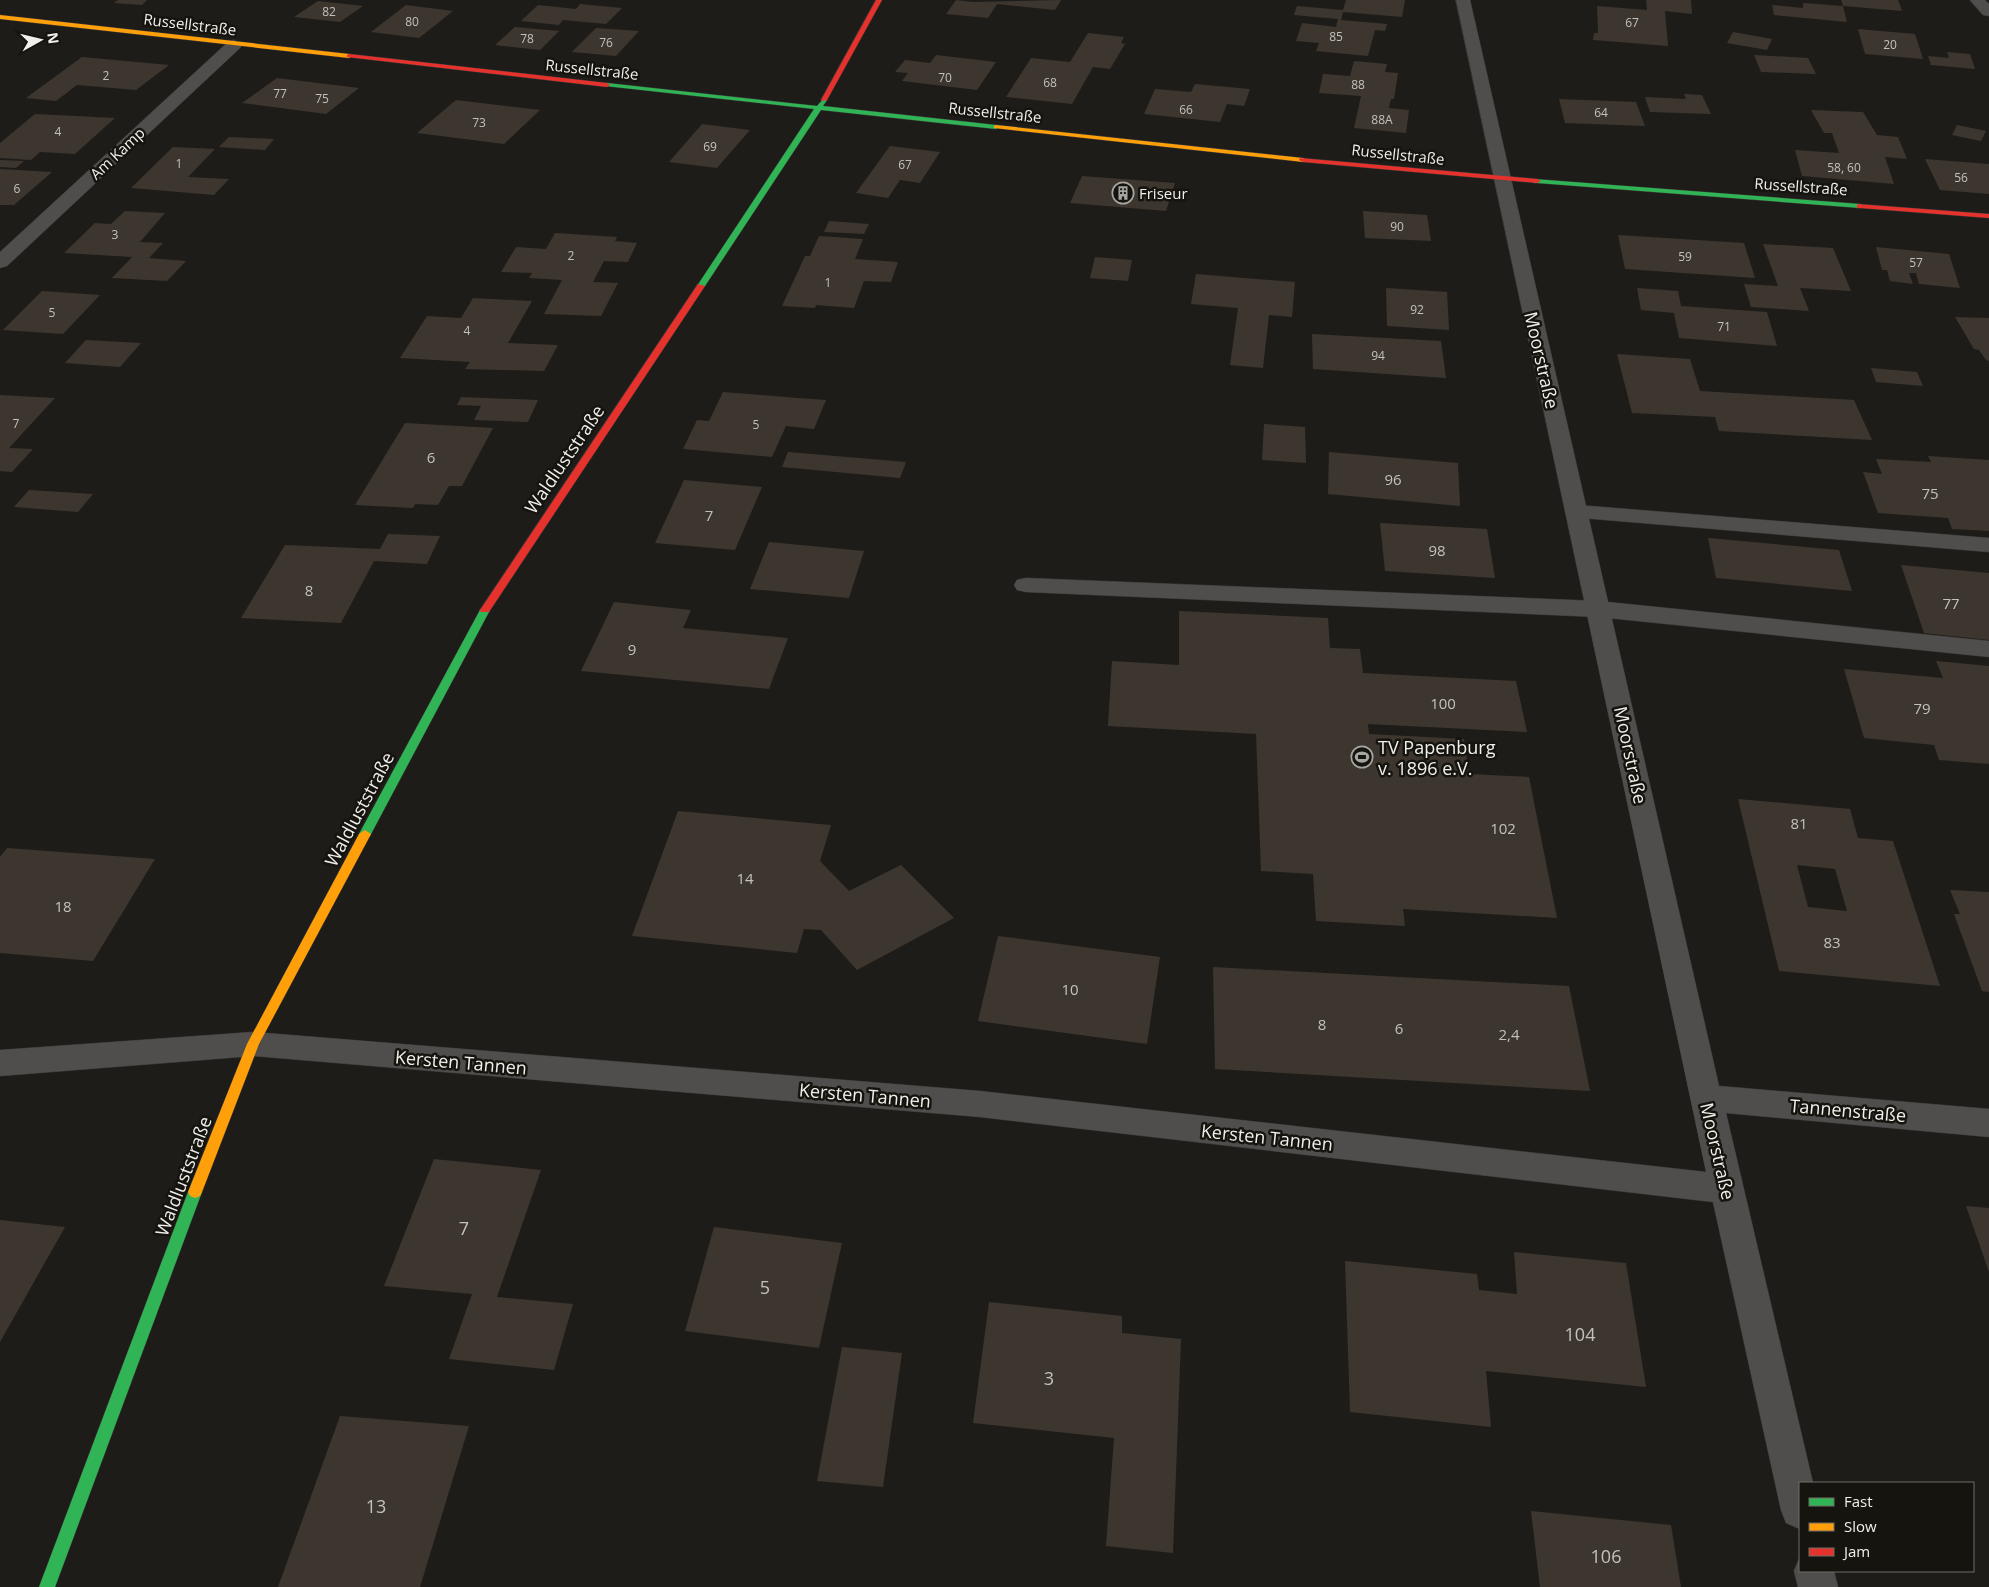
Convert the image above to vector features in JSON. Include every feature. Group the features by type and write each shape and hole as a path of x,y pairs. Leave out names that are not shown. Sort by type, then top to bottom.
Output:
{"street":[{"name":"Waldluststraße","path":"47,1587 253,1044 488,605 819,109 878,0"},
{"name":"Moorstraße","path":"1463,0 1501,179 1577,512 1706,1098 1799,1506"},
{"path":"1977,0 1988,12"},
{"name":"Russellstraße","path":"0,17 234,45 819,109 1501,179 1989,216"},
{"name":"Am Kamp","path":"0,262 234,45"},
{"path":"1577,512 1989,545"},
{"path":"1026,585 1598,609 1989,649"},
{"name":"Kersten Tannen","path":"0,1063 253,1044 980,1104 1727,1189"},
{"name":"Tannenstraße","path":"1706,1098 1989,1123"},
{"path":"1814,1572 1818,1587"}],"building":[{"path":"118,0 147,0 142,5 114,3"},
{"path":"956,0 973,2 1061,0 1055,10 997,4 988,18 946,14"},
{"path":"1346,0 1405,0 1402,17 1343,12 1341,20 1387,24 1385,31 1375,30 1368,56 1316,51 1319,43 1296,41 1302,23 1336,27 1338,19 1294,15 1297,6 1343,10"},
{"path":"1646,0 1691,0 1692,14 1665,11 1668,46 1593,40 1594,33 1598,33 1597,6 1647,10"},
{"path":"1841,0 1898,0 1902,11 1843,6"},
{"path":"318,1 363,6 340,22 294,17"},
{"path":"1803,3 1843,6 1847,22 1774,15 1772,5 1803,8"},
{"path":"580,4 622,8 606,24 563,20 559,25 521,21 538,5 576,9"},
{"path":"406,5 453,11 419,38 371,32"},
{"path":"515,27 559,31 540,50 495,45"},
{"path":"596,28 639,31 616,56 572,52"},
{"path":"1858,29 1915,34 1923,59 1865,54"},
{"path":"1733,32 1772,39 1767,50 1727,43"},
{"path":"1088,33 1124,37 1121,43 1125,44 1110,69 1093,67 1072,104 1006,97 1031,58 1070,62"},
{"path":"1947,52 1970,54 1975,69 1931,65 1928,56 1949,58"},
{"path":"936,55 996,62 977,90 902,81 908,73 895,72 905,60 930,63"},
{"path":"1754,55 1808,58 1816,74 1761,72"},
{"path":"82,57 169,65 136,90 77,85 56,101 26,98"},
{"path":"1354,61 1387,64 1385,72 1398,73 1394,99 1391,99 1389,108 1409,110 1406,133 1354,128 1361,96 1319,93 1323,74 1350,76"},
{"path":"277,78 359,88 326,114 242,103"},
{"path":"1195,84 1250,89 1244,106 1227,104 1220,122 1144,114 1155,89 1191,92"},
{"path":"1684,94 1702,95 1711,114 1650,112 1645,97 1686,99"},
{"path":"1559,99 1636,102 1645,126 1565,123"},
{"path":"456,100 540,110 504,144 417,133"},
{"path":"1811,110 1863,112 1877,135 1898,137 1907,159 1885,157 1894,184 1802,176 1795,150 1839,153 1832,133 1824,133"},
{"path":"35,114 115,118 75,154 40,152 31,160 0,158 0,143"},
{"path":"702,124 750,130 717,168 669,162"},
{"path":"1957,125 1986,131 1981,141 1952,135"},
{"path":"229,137 274,139 265,150 219,147"},
{"path":"890,146 940,152 920,183 900,180 888,198 856,193"},
{"path":"173,147 215,149 188,177 229,179 214,195 131,188"},
{"path":"1925,159 1989,164 1989,194 1940,190"},
{"path":"0,160 24,161 16,168 0,167"},
{"path":"0,169 52,172 14,205 0,205"},
{"name":"Friseur","path":"1082,176 1175,183 1166,211 1070,203"},
{"path":"125,211 165,213 140,242 163,243 149,258 186,261 167,281 112,278 132,257 64,253 95,223 111,224"},
{"path":"1363,211 1427,215 1431,241 1365,238"},
{"path":"829,221 869,224 864,234 824,232"},
{"path":"555,233 617,237 615,241 637,243 628,262 604,261 593,282 618,283 601,316 544,314 562,280 529,278 532,273 501,272 516,247 546,249"},
{"path":"1618,235 1744,243 1755,278 1625,269"},
{"path":"819,236 863,239 855,259 898,262 891,282 864,281 854,308 816,305 815,308 782,306 805,256 810,256"},
{"path":"1763,244 1833,248 1851,291 1800,288 1809,311 1751,307 1744,284 1778,286"},
{"path":"1876,247 1949,254 1960,288 1919,284 1916,273 1909,273 1913,284 1890,281 1887,270 1882,270"},
{"path":"1095,257 1132,260 1128,281 1090,278"},
{"path":"1196,274 1295,282 1292,317 1269,315 1263,368 1230,365 1238,308 1191,304"},
{"path":"1386,288 1447,292 1449,330 1387,326"},
{"path":"1637,288 1678,291 1681,306 1767,312 1777,346 1679,338 1674,313 1641,310"},
{"path":"42,291 100,295 63,334 3,330"},
{"path":"473,298 532,301 508,343 558,345 544,371 465,369 470,362 400,358 427,316 461,318"},
{"path":"1955,317 1989,318 1989,361 1986,360 1979,350 1974,349"},
{"path":"1312,334 1441,341 1446,378 1313,369"},
{"path":"86,340 141,343 120,367 65,363"},
{"path":"1617,354 1690,359 1700,391 1854,400 1872,440 1719,431 1715,417 1632,413"},
{"path":"1871,368 1917,372 1923,386 1876,382"},
{"path":"723,392 826,400 814,429 786,426 772,457 683,449 697,420 709,421"},
{"path":"0,395 55,398 9,448 33,449 12,472 0,471"},
{"path":"461,397 538,400 528,422 474,420 481,406 457,405"},
{"path":"405,423 493,428 462,486 449,486 438,505 415,504 413,508 355,505"},
{"path":"1264,424 1305,427 1306,463 1262,460"},
{"path":"788,452 906,462 900,478 782,467"},
{"path":"1329,452 1458,463 1460,506 1328,494"},
{"path":"1928,456 1989,460 1989,531 1952,529 1948,518 1878,513 1863,472 1882,474 1876,459 1931,462"},
{"path":"684,480 762,487 735,550 655,543"},
{"path":"29,490 93,494 78,512 14,507"},
{"path":"1380,523 1487,529 1495,578 1385,571"},
{"path":"388,534 440,536 427,564 374,561 341,623 241,618 285,545 380,549"},
{"path":"1708,538 1839,550 1852,591 1716,578"},
{"path":"769,542 864,551 849,598 750,589"},
{"path":"1901,565 1989,573 1989,640 1924,633"},
{"path":"614,602 691,610 683,628 788,638 769,689 581,671"},
{"name":"TV Papenburg v. 1896 e.V.","path":"1179,611 1328,618 1330,648 1360,649 1363,673 1516,681 1527,732 1368,724 1369,734 1464,739 1469,774 1529,777 1557,918 1403,909 1405,926 1316,921 1313,874 1261,871 1256,734 1108,726 1112,661 1179,665"},
{"path":"1936,661 1989,666 1989,764 1939,760 1934,745 1864,738 1844,669 1943,678"},
{"path":"1738,799 1850,809 1858,838 1893,841 1940,986 1779,971","holes":["1797,865 1835,869 1847,911 1808,907"]},
{"path":"678,811 831,825 820,861 849,891 901,865 954,918 857,970 821,930 804,929 797,953 632,936"},
{"path":"7,848 155,859 93,961 0,953 0,857"},
{"path":"1950,890 1989,892 1989,992 1982,991 1954,914 1960,914"},
{"path":"998,936 1160,957 1147,1044 978,1021"},
{"path":"1213,967 1569,986 1590,1091 1215,1069"},
{"path":"434,1159 541,1170 497,1297 573,1304 554,1370 449,1359 472,1294 384,1286"},
{"path":"1966,1206 1989,1208 1989,1272"},
{"path":"0,1220 65,1227 0,1342"},
{"path":"714,1227 842,1243 819,1348 685,1331"},
{"path":"1514,1252 1626,1263 1646,1387 1486,1371 1491,1427 1350,1412 1345,1261 1477,1274 1479,1290 1517,1294"},
{"path":"989,1302 1122,1316 1122,1333 1181,1339 1173,1553 1106,1546 1114,1438 973,1423"},
{"path":"842,1347 902,1353 883,1487 817,1481"},
{"path":"340,1416 469,1426 420,1587 278,1587"},
{"path":"1531,1511 1671,1525 1681,1587 1540,1587"}],"traffic: fast":[{"path":"607,85 996,127"},
{"path":"701,286 824,100"},
{"path":"1537,181 1860,206"},
{"path":"365,834 485,610"},
{"path":"47,1587 195,1192"}],"traffic: slow":[{"path":"0,17 349,56"},
{"path":"996,127 1303,160"},
{"path":"195,1192 253,1044 365,834"}],"traffic: jam":[{"path":"824,100 879,0"},
{"path":"349,56 607,85"},
{"path":"1303,160 1537,181"},
{"path":"1860,206 1989,216"},
{"path":"485,610 701,286"}],"place":[{"name":"Friseur","path":"1123,193"},
{"name":"TV Papenburg v. 1896 e.V.","path":"1362,757"}]}
